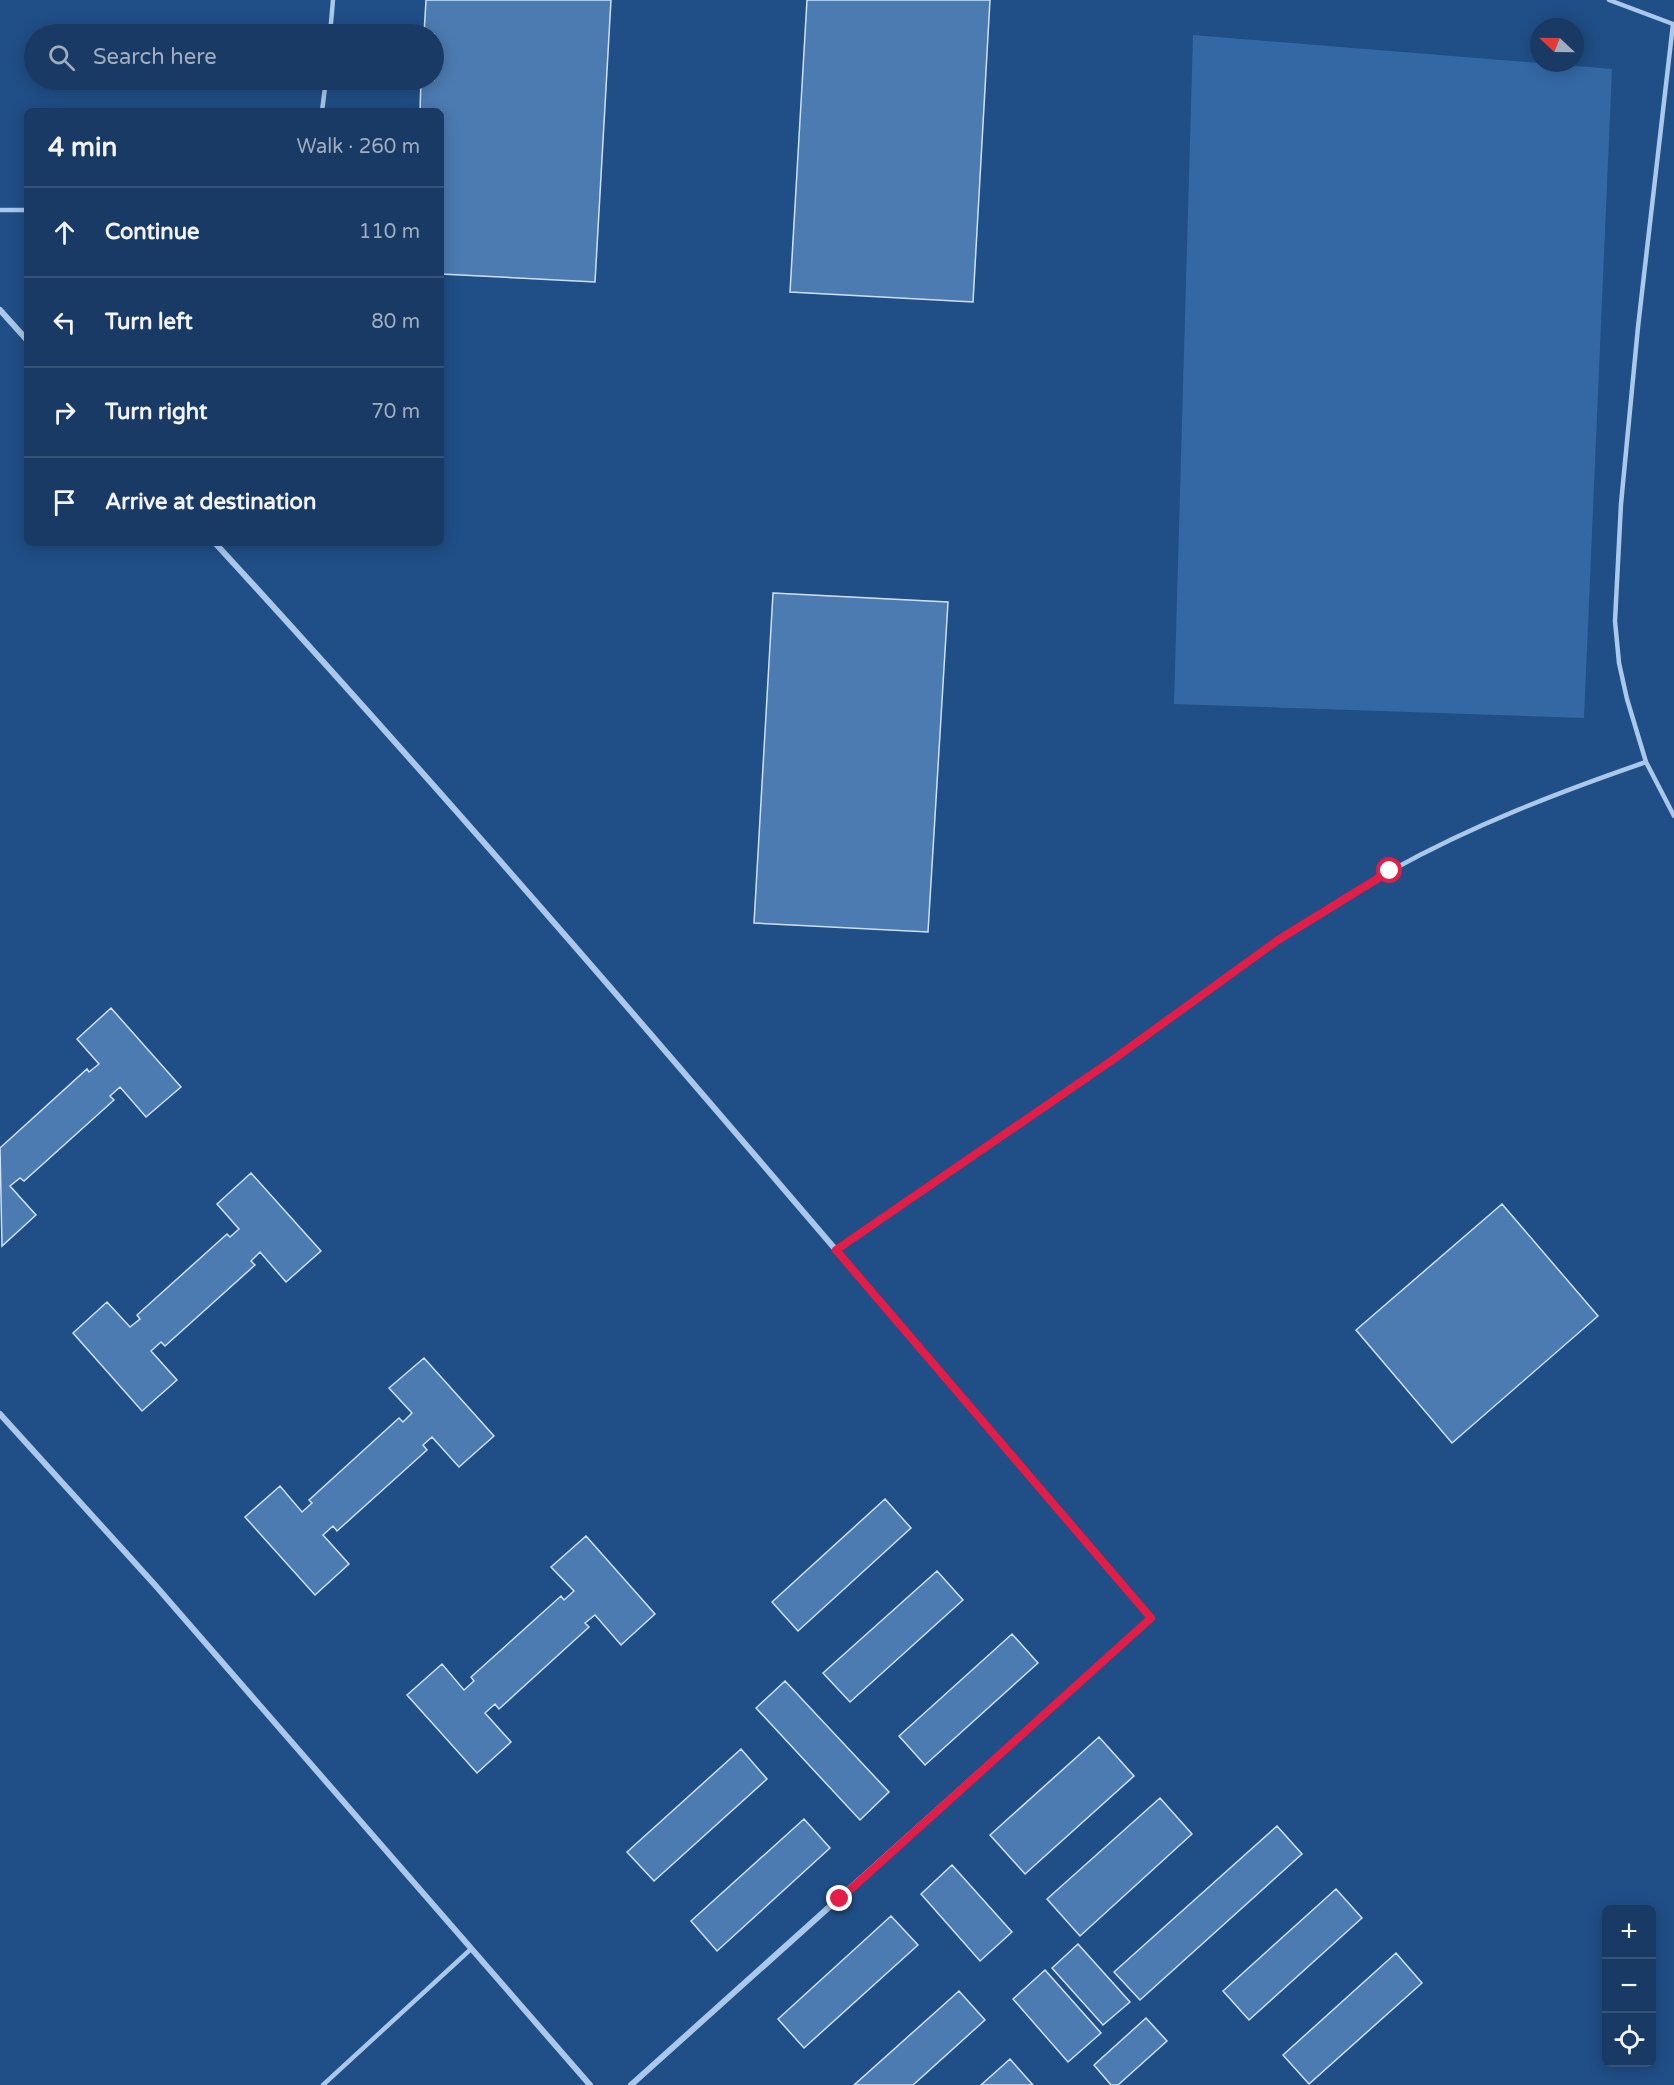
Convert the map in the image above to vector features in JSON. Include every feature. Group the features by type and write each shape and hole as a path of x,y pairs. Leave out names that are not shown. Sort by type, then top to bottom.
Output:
{"street":[{"path":"0,310 24,337"},
{"path":"218,546 380,722 1151,1618 631,2085"},
{"path":"0,1414 155,1585 590,2085"}],"lane":[{"path":"331,24 333,0"},
{"path":"1609,0 1674,25 1638,327 1621,504 1616,621 1619,663 1627,699 1646,762 1674,816"},
{"path":"322,108 325,90"},
{"path":"0,210 24,210"},
{"path":"836,1250 1111,1061 1278,940 1390,871 1472,828 1562,791 1646,762"},
{"path":"323,2085 471,1949"}],"shaded area":[{"path":"1193,35 1530,62 1530,72 1584,72 1584,67 1612,69 1584,718 1174,704"}],"building":[{"path":"426,0 611,0 595,282 444,274 444,108 420,108 421,90 444,90 444,24 425,24"},
{"path":"807,0 990,0 973,302 790,292"},
{"path":"773,593 948,602 928,932 754,923"},
{"path":"111,1008 181,1087 146,1117 120,1087 110,1096 114,1100 24,1181 20,1178 10,1186 36,1215 2,1246 0,1148 87,1069 89,1072 99,1064 77,1039"},
{"path":"251,1173 321,1251 286,1282 260,1252 251,1261 255,1265 165,1346 161,1342 151,1351 177,1380 142,1411 73,1333 107,1302 130,1327 140,1319 137,1315 227,1234 230,1237 239,1229 217,1204"},
{"path":"1502,1204 1598,1316 1452,1443 1356,1330"},
{"path":"424,1358 494,1436 459,1467 432,1437 423,1445 427,1450 337,1531 333,1526 323,1535 349,1564 315,1595 245,1517 280,1486 302,1512 312,1503 309,1500 399,1418 403,1422 412,1413 389,1388"},
{"path":"885,1499 911,1528 798,1631 772,1602"},
{"path":"586,1536 655,1614 621,1645 595,1615 585,1623 589,1627 499,1709 495,1704 485,1713 511,1742 477,1773 407,1695 442,1664 464,1690 474,1681 471,1677 561,1596 564,1600 574,1591 551,1567"},
{"path":"937,1571 963,1600 850,1702 823,1673"},
{"path":"1012,1634 1038,1663 925,1765 899,1736"},
{"path":"785,1681 889,1792 860,1820 756,1708"},
{"path":"1099,1737 1134,1776 1025,1874 990,1835"},
{"path":"741,1749 767,1779 654,1881 627,1852"},
{"path":"1160,1798 1192,1834 1080,1936 1047,1899"},
{"path":"804,1819 830,1848 717,1951 691,1921"},
{"path":"1277,1826 1302,1854 1140,2000 1114,1972"},
{"path":"952,1865 1012,1932 980,1961 921,1894"},
{"path":"1336,1889 1362,1918 1249,2020 1223,1991"},
{"path":"891,1916 918,1945 804,2048 778,2019"},
{"path":"1078,1944 1130,2002 1103,2025 1052,1968"},
{"path":"1396,1953 1422,1983 1309,2084 1283,2055"},
{"path":"1045,1970 1101,2033 1068,2062 1013,1999"},
{"path":"959,1991 985,2020 913,2085 854,2085"},
{"path":"1146,2018 1167,2041 1118,2085 1111,2085 1094,2065"},
{"path":"1010,2059 1033,2085 981,2085"}],"route":[{"path":"840,1899 1151,1618 836,1250 1111,1061 1278,940 1390,871"}]}
